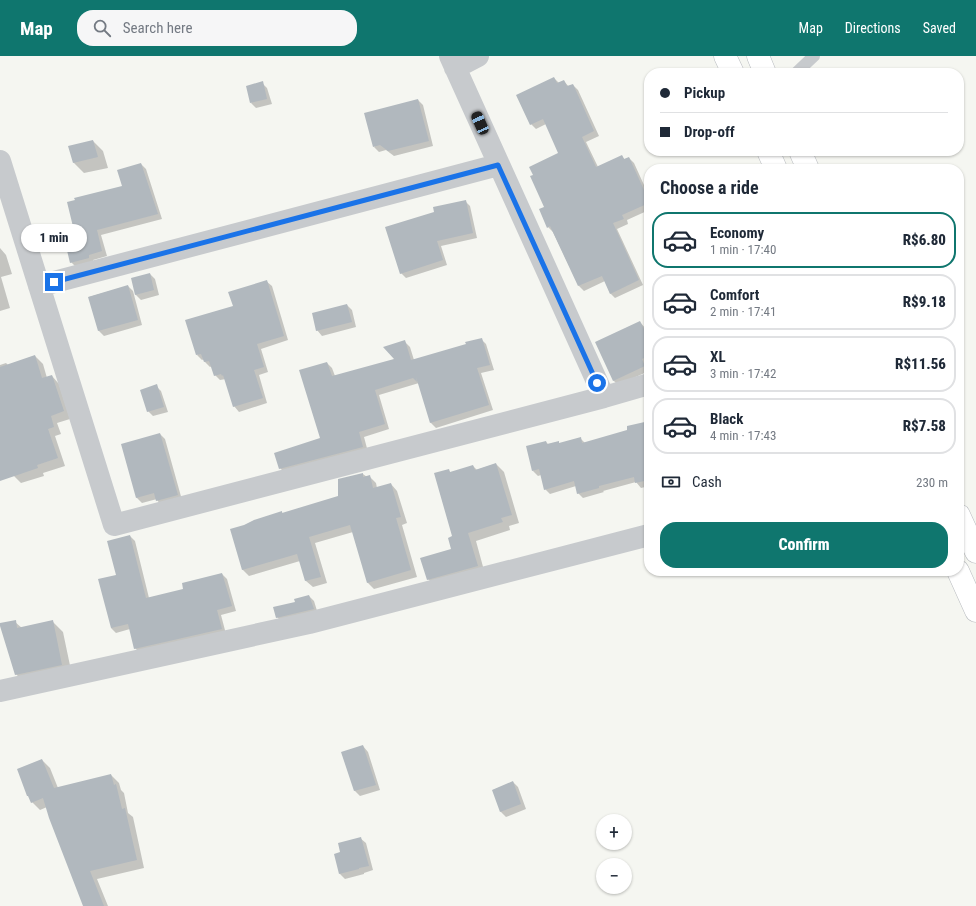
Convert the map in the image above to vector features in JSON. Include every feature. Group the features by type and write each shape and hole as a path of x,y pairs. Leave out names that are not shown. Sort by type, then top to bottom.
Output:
{"main road":[{"path":"725,56 731,68"},
{"path":"758,56 764,68"},
{"path":"964,526 976,552"},
{"path":"960,576 976,611"}],"street":[{"path":"478,56 452,62 604,397"},
{"path":"0,161 114,525 644,385"},
{"path":"39,286 498,165"},
{"path":"0,691 309,623 644,536"}],"lane":[{"path":"801,68 814,56"}],"building":[{"path":"554,77 557,83 564,80 567,86 573,84 594,131 582,137 596,167 622,155 624,159 629,157 644,190 644,205 622,215 624,219 613,223 639,280 610,294 602,276 578,286 550,226 547,228 539,209 544,207 530,176 533,175 529,167 558,153 543,119 530,125 516,95"},
{"path":"263,81 267,99 250,103 246,86"},
{"path":"418,99 429,141 388,151 380,145 373,147 364,113"},
{"path":"93,140 98,157 73,163 68,146"},
{"path":"141,163 158,214 97,230 102,251 89,255 89,258 70,263 65,242 76,239 67,202 75,200 74,198 122,186 117,170"},
{"path":"466,200 473,233 437,241 443,260 400,274 385,227 434,212 433,207"},
{"path":"150,273 154,290 135,295 131,278"},
{"path":"267,280 284,336 257,344 264,367 254,370 263,398 233,407 223,375 222,376 221,374 214,376 209,361 204,362 201,354 196,355 185,320 233,306 228,292"},
{"path":"128,285 138,320 98,331 88,297"},
{"path":"347,304 352,322 316,331 312,313"},
{"path":"640,321 644,329 644,358 642,359 644,366 613,381 595,342"},
{"path":"482,338 490,365 477,368 489,405 430,423 416,377 417,382 413,378 375,390 385,424 359,432 363,447 279,469 274,453 320,438 299,370 327,362 332,376 394,359 383,347 405,340 411,360 466,344 465,342"},
{"path":"35,355 42,378 52,375 64,411 51,416 54,427 48,429 58,458 37,465 38,468 0,481 0,367"},
{"path":"157,384 164,407 147,412 140,390"},
{"path":"644,422 644,481 635,483 634,477 599,486 599,488 577,494 574,481 544,490 539,469 532,471 526,446 546,441 547,444 559,441 559,443 581,437 582,443 627,430 627,426"},
{"path":"160,433 178,495 156,501 154,493 136,498 121,444"},
{"path":"496,463 512,515 501,518 503,522 468,533 478,566 427,580 420,558 451,549 448,538 452,536 434,473 449,469 450,472 473,465 475,470"},
{"path":"363,473 363,477 370,475 373,488 391,483 401,517 396,518 411,570 367,583 350,525 309,537 321,577 305,581 297,554 242,570 230,529 282,511 282,513 338,496 338,479"},
{"path":"130,535 146,598 183,589 182,583 222,573 232,606 217,610 222,629 134,649 128,624 111,628 98,579 116,575 107,541"},
{"path":"309,595 314,609 276,618 273,607 295,602 294,599"},
{"path":"16,620 17,628 53,620 62,665 15,675 0,623"},
{"path":"363,745 376,785 354,791 341,752"},
{"path":"42,759 54,788 111,774 114,785 116,784 122,809 125,808 137,860 90,871 104,906 83,906 49,818 43,798 31,803 27,796 17,769"},
{"path":"513,781 521,804 500,812 492,790"},
{"path":"361,837 369,866 339,874 334,854 340,852 338,843"}],"route":[{"path":"54,282 498,165 597,383"}]}
